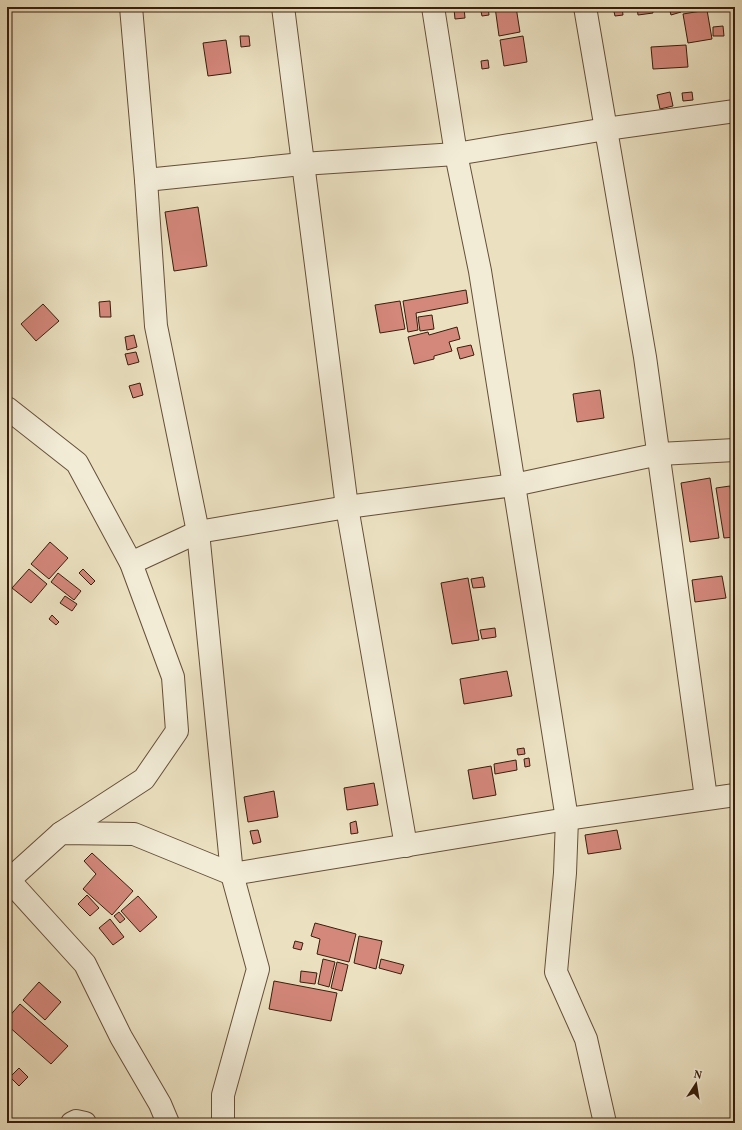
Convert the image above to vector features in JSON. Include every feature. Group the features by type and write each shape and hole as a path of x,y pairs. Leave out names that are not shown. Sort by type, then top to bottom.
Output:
{"street":[{"path":"131,7 146,180 156,326 198,532 232,874 258,969 223,1096 223,1123"},
{"path":"283,7 347,507 406,846"},
{"path":"434,7 456,154 480,271 567,819 565,873 556,972 586,1039 605,1123"},
{"path":"585,7 645,357 706,798"},
{"path":"146,180 302,164 456,154 606,128 735,110"},
{"path":"7,408 77,463 131,563 173,677 177,731 144,779 61,833 8,879 85,964 121,1038 160,1104 168,1123"},
{"path":"131,563 198,532 347,507 514,485 659,454 735,450"},
{"path":"61,833 134,834 232,874 567,819 735,795"},
{"path":"72,1123 76,1121 86,1123"}],"building":[{"path":"480,7 488,7 489,15 482,16"},
{"path":"495,7 516,7 520,32 499,36"},
{"path":"613,7 622,7 623,15 615,16"},
{"path":"637,7 652,7 653,13 638,15"},
{"path":"669,7 679,7 681,12 671,15"},
{"path":"464,8 465,18 455,19 454,9"},
{"path":"707,10 712,39 688,43 683,14"},
{"path":"723,26 724,36 713,36 713,27"},
{"path":"240,36 249,36 250,46 241,47"},
{"path":"523,36 527,62 504,66 500,40"},
{"path":"226,40 231,73 208,76 203,43"},
{"path":"686,45 688,67 653,69 651,47"},
{"path":"488,60 489,68 482,69 481,61"},
{"path":"670,92 673,106 660,109 657,95"},
{"path":"692,92 693,100 683,101 682,93"},
{"path":"198,207 207,266 174,271 165,212"},
{"path":"466,290 468,303 416,313 418,330 408,332 403,301"},
{"path":"110,301 111,317 100,317 99,302"},
{"path":"400,301 405,329 380,333 375,305"},
{"path":"43,304 59,321 36,341 21,324"},
{"path":"432,315 434,329 420,331 418,317"},
{"path":"457,327 460,339 449,342 452,351 434,356 434,359 414,364 408,337 428,332 429,335"},
{"path":"134,335 137,347 127,350 125,337"},
{"path":"471,345 474,355 460,359 457,348"},
{"path":"136,352 139,362 128,365 125,354"},
{"path":"140,383 143,395 133,398 129,386"},
{"path":"600,390 604,418 577,422 573,394"},
{"path":"710,478 719,538 690,542 681,483"},
{"path":"730,486 733,507 735,506 735,537 724,538 716,488"},
{"path":"50,542 68,558 49,579 31,564"},
{"path":"29,569 47,584 31,603 12,588"},
{"path":"83,569 95,581 91,585 79,573"},
{"path":"58,573 81,591 74,600 51,582"},
{"path":"722,576 726,598 695,602 692,580"},
{"path":"483,577 485,587 473,588 471,579"},
{"path":"468,578 479,640 452,644 441,583"},
{"path":"65,596 77,604 72,611 60,603"},
{"path":"52,615 59,622 56,625 49,619"},
{"path":"495,628 496,637 482,639 480,630"},
{"path":"507,671 512,696 464,704 460,679"},
{"path":"524,748 525,754 518,755 517,749"},
{"path":"529,758 530,766 525,767 524,759"},
{"path":"516,760 517,770 495,774 494,764"},
{"path":"491,766 496,795 473,799 468,770"},
{"path":"374,783 378,805 347,810 344,788"},
{"path":"274,791 278,817 248,822 244,797"},
{"path":"356,821 358,833 351,834 350,823"},
{"path":"258,830 261,842 253,844 250,831"},
{"path":"617,830 621,849 588,854 585,835"},
{"path":"92,853 133,891 112,915 83,889 96,874 84,861"},
{"path":"87,895 99,908 90,916 78,904"},
{"path":"138,896 157,917 140,932 121,911"},
{"path":"119,912 125,919 120,923 114,916"},
{"path":"110,919 124,937 113,945 99,928"},
{"path":"315,923 356,934 349,962 317,954 320,939 311,936"},
{"path":"359,936 382,941 376,969 354,963"},
{"path":"295,941 303,943 301,950 293,948"},
{"path":"323,959 335,962 329,987 318,984"},
{"path":"381,959 404,965 401,974 379,968"},
{"path":"337,962 348,965 342,991 331,988"},
{"path":"301,971 317,973 315,984 300,982"},
{"path":"274,981 337,993 331,1021 269,1009"},
{"path":"39,982 61,1002 45,1020 23,1000"},
{"path":"20,1004 68,1046 51,1064 7,1025 7,1019"},
{"path":"19,1068 28,1077 19,1086 10,1077"}]}
